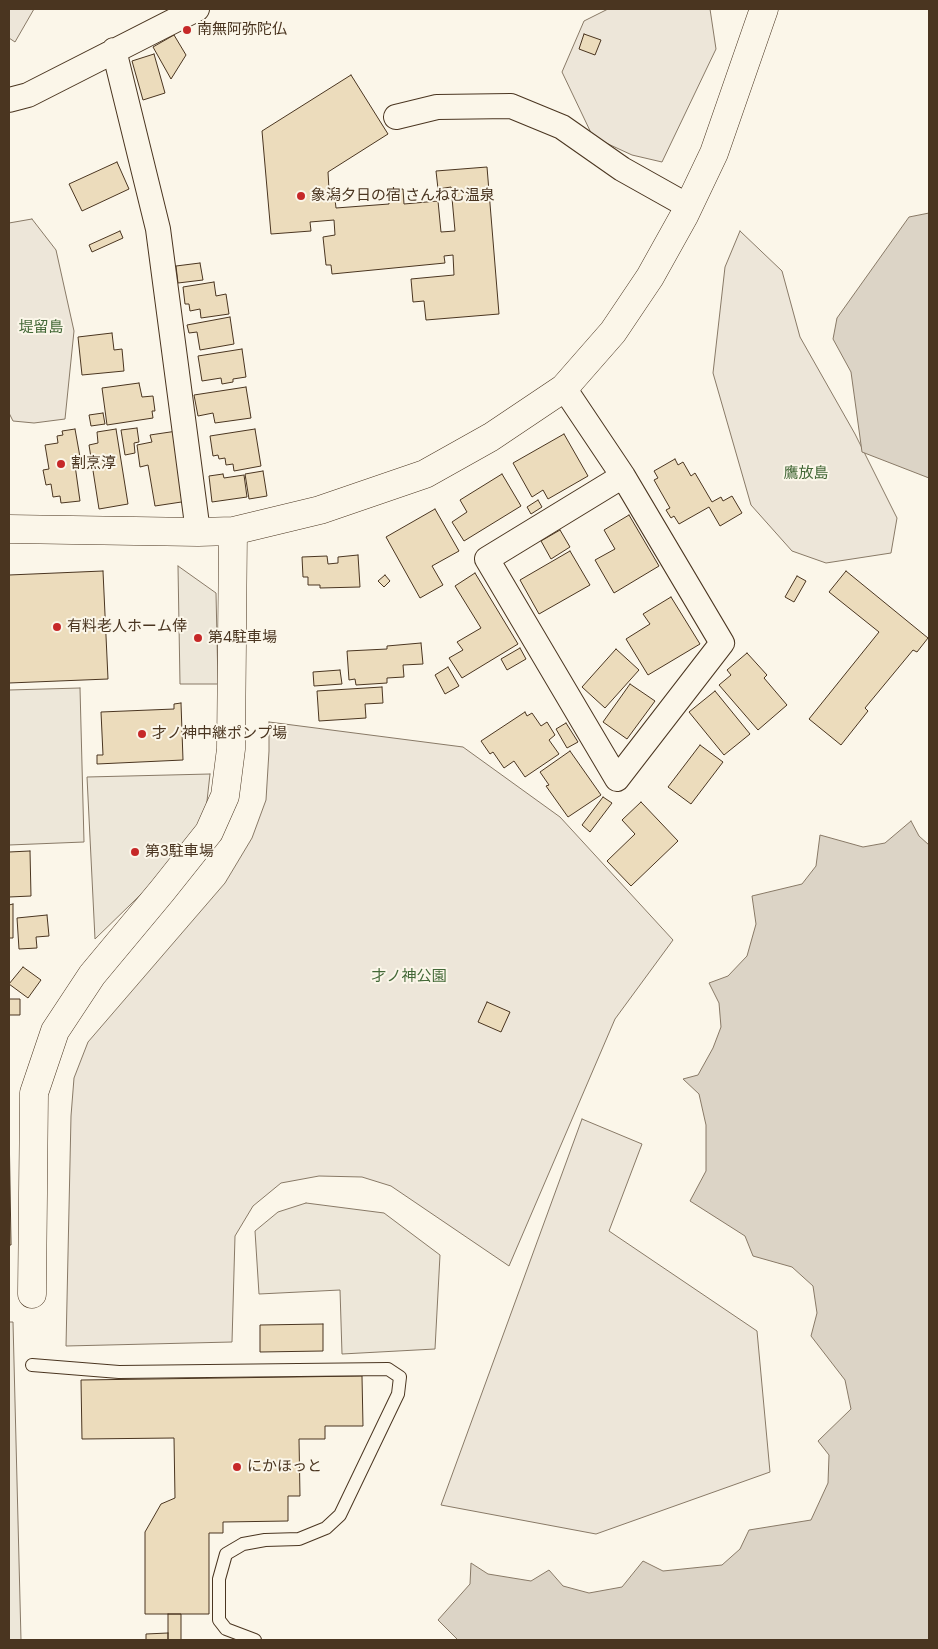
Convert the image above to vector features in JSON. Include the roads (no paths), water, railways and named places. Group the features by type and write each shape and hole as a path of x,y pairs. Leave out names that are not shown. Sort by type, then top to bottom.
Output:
{"street":[{"path":"9,100 28,95 197,9"},
{"path":"9,529 233,531 320,510 425,474 491,437 564,388 613,332 650,277 688,206 714,153 764,9"},
{"path":"114,50 158,229 198,532"},
{"path":"396,118 437,107 510,106 562,127 622,169 688,206"},
{"path":"564,388 623,476 722,642 617,779 487,559 623,476"},
{"path":"32,1294 34,1093 55,1031 92,975 209,832 224,796 231,749 233,531"}],"lane":[{"path":"32,1365 119,1372 388,1369 400,1377 398,1394 340,1514 326,1528 299,1539 265,1540 242,1544 226,1554 219,1579 220,1620 226,1629 255,1640"}],"place":[{"name":"南無阿弥陀仏","path":"187,30"},
{"name":"象潟夕日の宿 さんねむ温泉","path":"301,196"},
{"name":"割烹淳","path":"61,464"},
{"name":"有料老人ホーム倖","path":"57,627"},
{"name":"第4駐車場","path":"198,638"},
{"name":"才ノ神中継ポンプ場","path":"142,734"},
{"name":"第3駐車場","path":"135,852"},
{"name":"にかほっと","path":"237,1467"}],"park label":[{"name":"堤留島","path":"41,328"},
{"name":"鷹放島","path":"806,474"},
{"name":"才ノ神公園","path":"409,977"}]}
